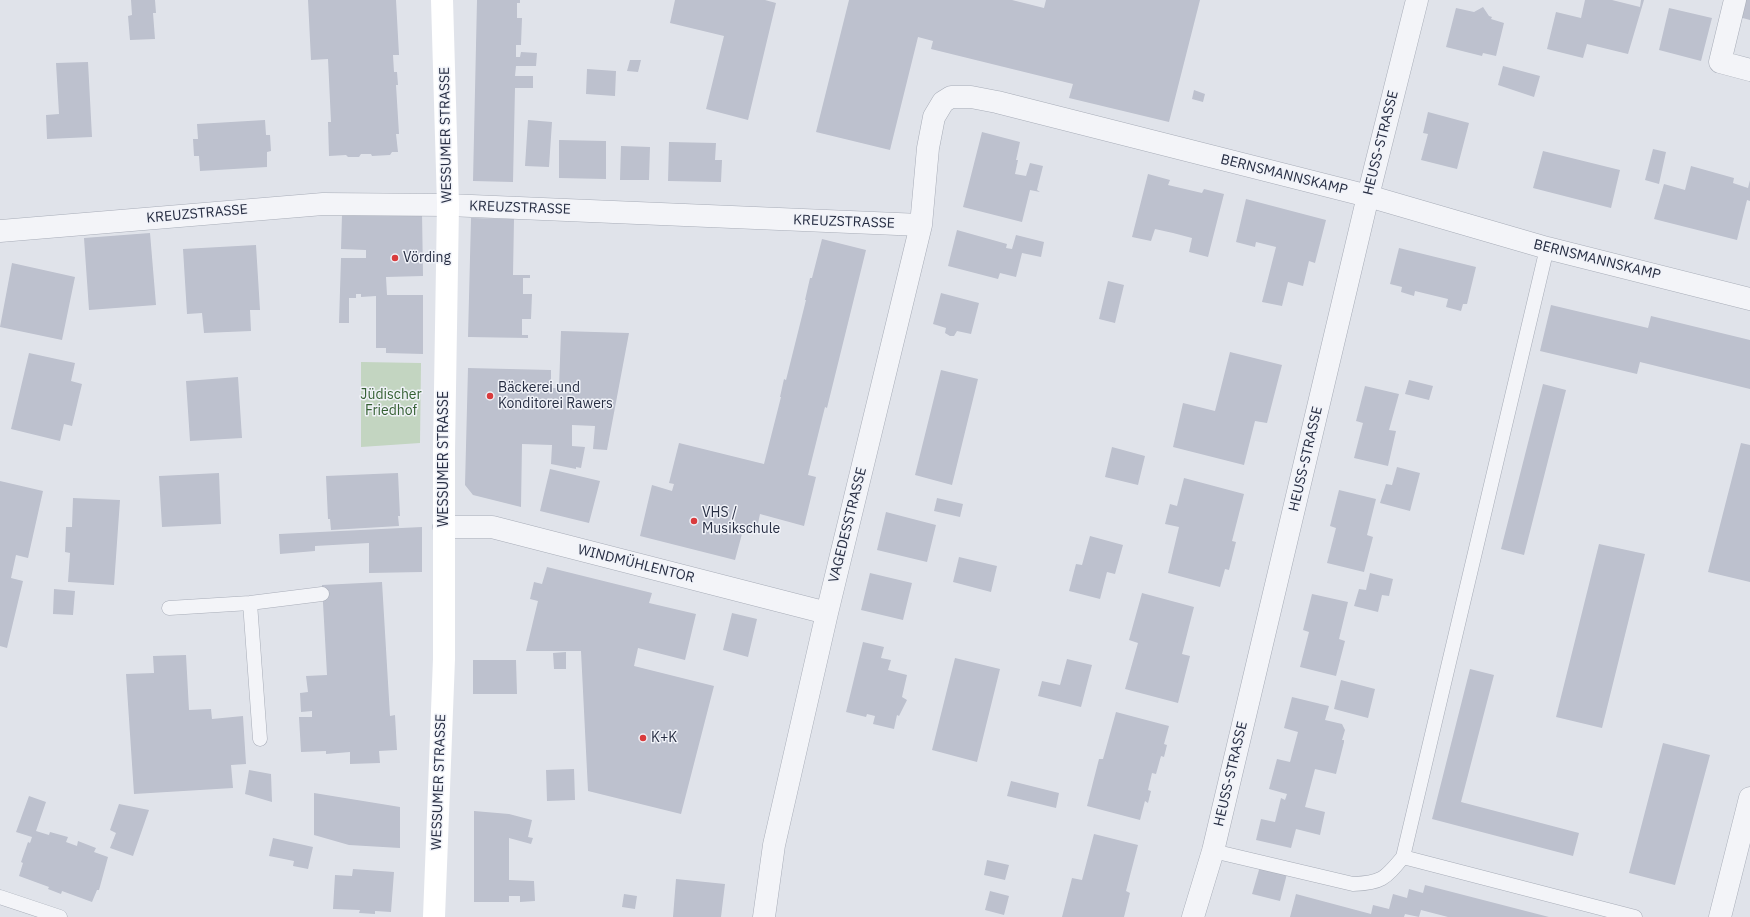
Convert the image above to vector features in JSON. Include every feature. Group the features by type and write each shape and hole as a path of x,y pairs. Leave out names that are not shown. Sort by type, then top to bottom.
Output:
{"street":[{"name":"WESSUMER STRASSE","path":"434,917 444,659 444,408 448,205 442,0"},
{"name":"HEUSS-STRASSE","path":"1193,917 1213,851 1368,196 1417,0"},
{"path":"1735,0 1720,62 1750,70"},
{"name":"BERNSMANNSKAMP","path":"930,133 934,117 943,102 951,97 971,97 997,102 1368,196 1547,248 1750,298"},
{"name":"VAGEDESSTRASSE","path":"764,917 774,845 827,613 921,225 930,133"},
{"name":"KREUZSTRASSE","path":"0,231 323,204 448,205 921,225"},
{"name":"WINDMÜHLENTOR","path":"444,527 492,527 827,613"},
{"path":"1720,917 1748,812"}],"lane":[{"path":"1213,851 1353,884 1371,884 1388,875 1403,857 1547,248"},
{"path":"170,608 250,603 322,594"},
{"path":"250,603 260,739"},
{"path":"1403,857 1635,917"},
{"path":"0,897 60,917"}],"green space":[{"name":"Jüdischer Friedhof","path":"361,362 421,363 420,443 361,447"}],"building":[{"path":"131,0 155,0 156,13 153,13 155,39 130,40 128,16 132,15"},
{"path":"308,0 396,0 399,55 393,55 394,72 397,72 398,85 396,85 399,134 396,134 398,152 392,152 390,155 372,156 371,154 361,154 359,157 348,157 346,155 329,156 328,122 331,122 328,59 311,60"},
{"path":"477,0 520,0 520,3 517,3 517,18 522,18 521,45 516,45 516,57 520,57 521,52 537,53 536,66 516,66 515,76 533,76 533,88 515,88 513,182 473,181"},
{"path":"675,0 765,0 776,3 748,120 706,109 724,36 670,23"},
{"path":"849,0 1012,0 1044,8 1046,0 1200,0 1169,122 1069,98 1073,84 931,49 933,41 918,37 890,150 816,132"},
{"path":"1585,0 1612,0 1640,7 1641,0 1644,0 1628,54 1587,44 1583,58 1547,49 1556,12 1581,18"},
{"path":"1744,0 1750,0 1750,20 1739,17"},
{"path":"1483,7 1489,16 1492,17 1491,19 1504,23 1496,56 1483,53 1482,56 1446,47 1456,8 1474,12"},
{"path":"1669,8 1712,18 1701,61 1659,50"},
{"path":"630,60 641,60 638,72 627,71"},
{"path":"88,62 92,137 47,139 46,115 59,114 56,63"},
{"path":"1503,66 1540,76 1534,97 1498,85"},
{"path":"587,69 616,71 615,96 586,94"},
{"path":"1194,90 1205,94 1203,102 1192,99"},
{"path":"1428,112 1469,123 1457,169 1421,160 1428,134 1423,133"},
{"path":"265,120 266,135 270,135 271,151 267,152 267,167 200,171 199,156 194,156 193,139 198,139 197,124"},
{"path":"528,120 552,122 549,167 525,166"},
{"path":"982,132 1020,142 1015,174 1026,176 1030,163 1043,166 1037,190 1040,192 1030,190 1022,222 963,207"},
{"path":"559,140 606,141 606,179 559,178"},
{"path":"669,142 716,143 715,160 722,160 721,182 668,181"},
{"path":"621,146 650,147 649,180 620,180"},
{"path":"1653,149 1666,152 1659,184 1645,180"},
{"path":"1543,151 1620,170 1611,208 1533,188"},
{"path":"1691,166 1734,178 1733,183 1748,188 1750,180 1750,201 1747,200 1737,240 1654,219 1664,184 1685,190"},
{"path":"1148,174 1170,180 1168,185 1202,193 1204,189 1224,194 1208,257 1189,252 1192,238 1173,233 1155,229 1151,241 1132,237"},
{"path":"1246,199 1326,220 1315,263 1309,261 1303,286 1288,282 1282,306 1262,302 1276,247 1256,242 1255,247 1236,242"},
{"path":"422,212 423,276 386,277 387,295 423,295 423,354 386,353 386,348 376,348 376,296 361,297 361,294 356,294 356,298 349,298 349,323 339,323 341,258 366,258 366,250 341,249 342,214"},
{"path":"471,218 514,219 513,275 530,275 530,278 523,278 523,294 532,294 531,319 522,319 522,335 528,335 528,338 468,337"},
{"path":"957,230 1007,244 1006,248 1012,249 1016,235 1044,242 1041,257 1022,253 1016,277 1000,273 998,279 948,266"},
{"path":"150,233 156,305 89,310 84,238"},
{"path":"822,239 866,250 827,408 825,407 808,475 816,477 804,526 760,514 756,533 743,530 735,560 640,536 652,485 672,491 674,484 669,483 679,443 764,464 781,397 784,379 786,380 806,300 810,278 812,278"},
{"path":"256,245 260,310 250,310 251,331 204,333 202,313 187,314 183,249"},
{"path":"1399,248 1476,267 1467,304 1463,304 1461,311 1446,307 1448,299 1415,291 1414,296 1401,292 1402,287 1390,284"},
{"path":"12,263 75,277 62,340 0,327"},
{"path":"1108,281 1124,285 1115,323 1099,319"},
{"path":"941,293 979,303 971,334 957,331 954,336 950,336 945,333 946,328 933,324"},
{"path":"1551,305 1648,328 1651,316 1750,340 1750,389 1640,362 1637,374 1540,351"},
{"path":"561,331 629,333 607,450 593,449 595,426 572,425 572,446 585,447 581,468 576,467 576,469 551,464 552,445 522,444 521,507 473,495 465,485 468,368 551,370 551,388 559,388"},
{"path":"1230,352 1282,365 1267,423 1255,421 1244,465 1173,447 1183,403 1215,411"},
{"path":"29,353 75,363 71,381 82,384 72,426 64,424 60,441 11,429"},
{"path":"941,370 978,379 952,485 915,475"},
{"path":"238,377 242,438 190,441 186,381"},
{"path":"1409,380 1433,386 1429,400 1405,394"},
{"path":"1543,384 1566,390 1524,555 1501,549"},
{"path":"1365,386 1399,394 1389,430 1396,431 1388,466 1354,458 1363,423 1356,421"},
{"path":"1741,443 1750,445 1750,582 1708,572"},
{"path":"1112,447 1145,456 1138,485 1105,477"},
{"path":"1397,467 1420,473 1410,511 1380,503 1386,484 1392,485"},
{"path":"550,469 600,481 589,523 540,511"},
{"path":"219,473 221,524 162,527 159,476"},
{"path":"398,473 399,526 331,530 330,519 328,519 326,476"},
{"path":"1184,478 1244,494 1232,541 1236,542 1229,570 1225,569 1220,587 1168,573 1179,527 1165,524 1170,504 1177,506"},
{"path":"0,481 43,491 28,558 16,555 11,578 23,581 7,648 0,646"},
{"path":"1339,490 1376,499 1367,535 1373,537 1364,572 1327,563 1336,528 1330,526"},
{"path":"73,498 120,500 114,585 68,582 70,553 65,552 66,527 72,527"},
{"path":"937,498 963,504 960,517 934,511"},
{"path":"886,512 936,525 927,562 877,550"},
{"path":"422,527 422,572 369,573 369,543 315,546 315,551 280,554 279,534"},
{"path":"1090,536 1123,545 1115,574 1107,572 1100,599 1069,591 1076,564 1082,565"},
{"path":"1599,544 1645,554 1602,728 1556,717"},
{"path":"959,557 997,566 991,592 953,582"},
{"name":"K+K","path":"547,567 652,593 649,603 696,614 685,660 638,648 634,666 714,686 681,814 588,791 581,651 526,651 538,601 530,599 534,582 542,584"},
{"path":"870,573 912,583 903,620 861,610"},
{"path":"1370,573 1393,579 1389,596 1382,595 1378,612 1354,606 1359,589 1366,590"},
{"path":"382,582 390,716 395,715 397,750 379,751 380,763 350,764 350,752 326,754 326,751 301,752 299,717 312,717 312,711 301,712 300,693 308,692 306,676 327,675 322,585"},
{"path":"54,589 75,591 73,615 53,614"},
{"path":"1142,593 1194,607 1182,654 1190,656 1178,703 1125,689 1138,643 1129,640"},
{"path":"1312,594 1348,602 1339,639 1345,641 1336,676 1300,667 1309,632 1303,630"},
{"path":"732,613 757,619 748,657 723,650"},
{"path":"863,642 884,647 881,658 891,660 888,670 907,675 902,697 907,700 899,716 897,715 894,729 873,724 875,716 867,714 866,717 846,712"},
{"path":"566,652 566,669 554,669 553,653"},
{"path":"186,655 189,710 211,709 212,719 243,716 246,764 231,765 233,788 134,794 126,674 154,673 153,656"},
{"path":"955,658 1000,669 977,762 932,750"},
{"path":"1067,659 1092,665 1081,707 1038,696 1042,681 1060,685"},
{"path":"473,660 516,660 517,694 473,694"},
{"path":"1470,669 1494,675 1461,802 1579,833 1573,856 1432,819"},
{"path":"1341,680 1375,689 1368,718 1334,709"},
{"path":"1292,697 1329,706 1325,720 1342,724 1345,730 1342,740 1344,740 1344,742 1336,774 1315,769 1305,807 1325,812 1320,835 1296,829 1291,848 1256,840 1261,819 1275,822 1281,798 1285,800 1287,794 1269,789 1277,759 1290,762 1298,732 1284,728"},
{"path":"1116,712 1169,726 1164,744 1167,745 1164,757 1161,756 1156,774 1152,773 1148,790 1151,791 1148,803 1145,801 1140,820 1087,806 1099,759 1103,759"},
{"path":"1663,743 1710,755 1675,885 1629,873"},
{"path":"574,769 575,800 547,801 546,770"},
{"path":"249,770 271,774 272,802 245,794"},
{"path":"1011,781 1059,793 1056,808 1007,796"},
{"path":"314,793 400,807 400,848 349,845 314,835"},
{"path":"29,796 46,802 36,831 49,835 50,832 68,837 66,842 77,846 78,841 96,848 94,852 108,857 99,890 97,890 92,902 62,891 61,894 48,889 49,887 19,876 23,863 21,862 28,842 30,843 32,837 16,832"},
{"path":"119,804 149,810 133,856 110,848 116,833 110,830"},
{"path":"474,811 509,814 532,820 528,837 533,838 531,844 509,838 509,880 534,881 535,901 520,902 520,896 509,896 509,902 474,902"},
{"path":"1094,834 1138,845 1126,891 1130,893 1124,917 1062,917 1072,878 1082,880"},
{"path":"273,838 313,847 308,869 293,866 294,861 269,856"},
{"path":"987,860 1009,865 1005,880 984,875"},
{"path":"1261,863 1288,870 1280,901 1252,894"},
{"path":"353,869 394,872 391,912 375,911 375,914 359,913 360,910 333,909 335,875 352,876"},
{"path":"676,879 725,884 721,917 673,917"},
{"path":"1425,885 1549,917 1448,917 1421,910 1419,917 1405,914 1404,917 1290,917 1296,894 1371,914 1373,905 1389,909 1393,894 1407,898 1409,889 1423,893"},
{"path":"990,891 1009,896 1004,915 985,910"},
{"path":"624,894 637,896 635,909 622,907"}],"place":[{"name":"Vörding","path":"395,258"},
{"name":"Bäckerei und Konditorei Rawers","path":"490,396"},
{"name":"VHS / Musikschule","path":"694,521"},
{"name":"K+K","path":"643,738"}]}
